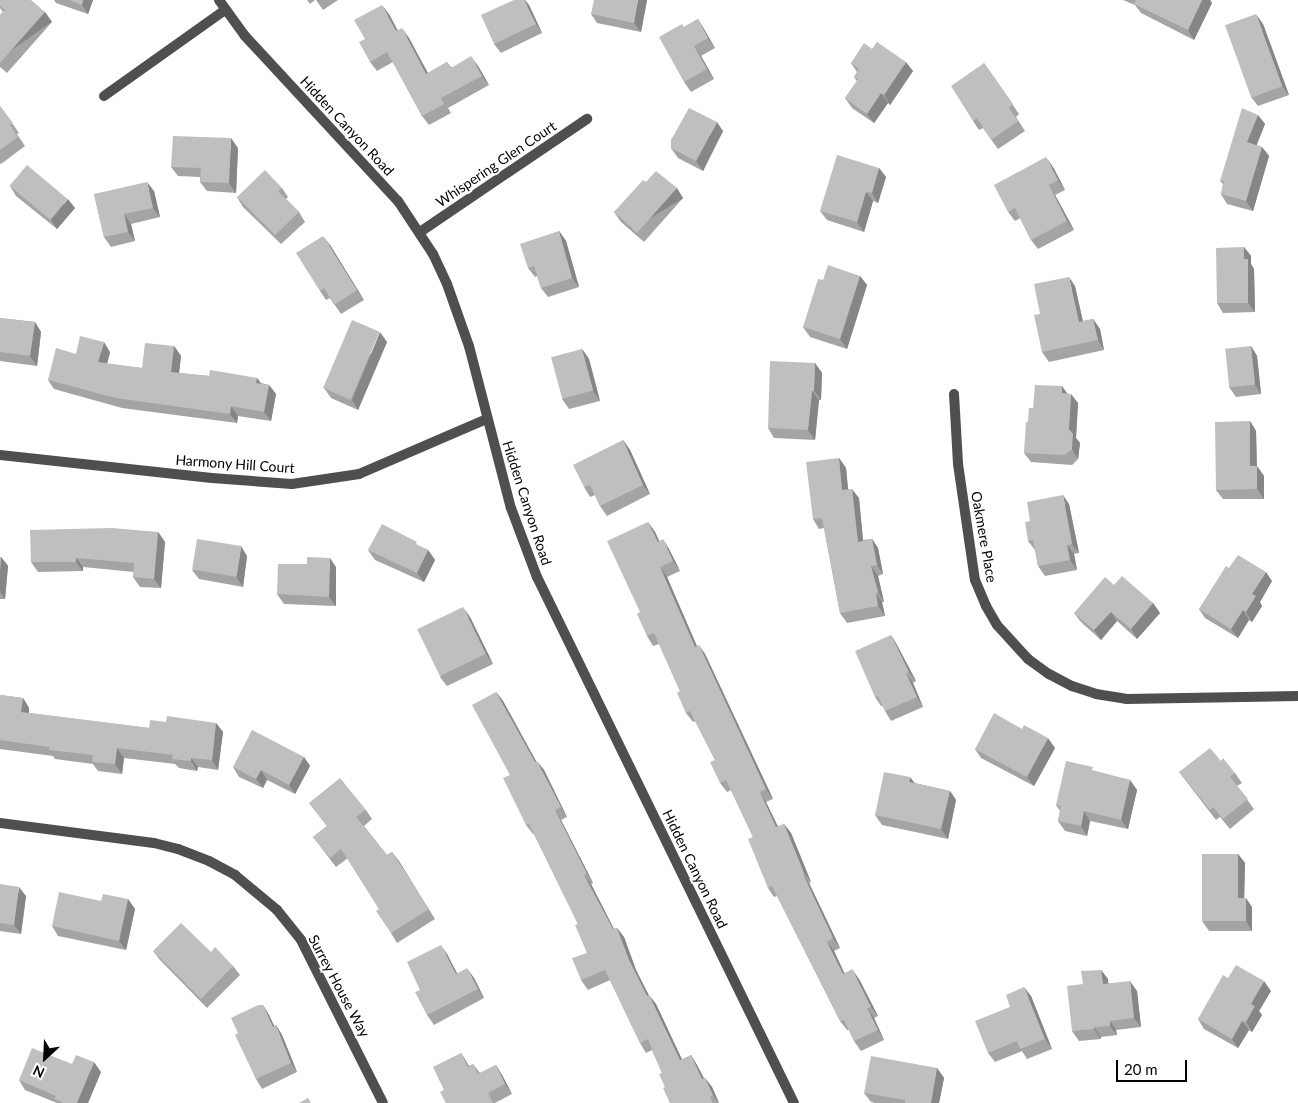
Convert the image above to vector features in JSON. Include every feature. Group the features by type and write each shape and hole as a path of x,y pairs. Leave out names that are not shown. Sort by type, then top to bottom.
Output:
{"street":[{"name":"Hidden Canyon Road","path":"219,0 245,36 398,201 420,232 447,284 469,346 486,419 511,508 537,577 794,1103"},
{"path":"104,96 225,10"},
{"name":"Whispering Glen Court","path":"420,232 587,119"},
{"name":"Oakmere Place","path":"954,394 958,464 975,580 986,606 997,625 1028,659 1072,686 1096,694 1126,699 1298,696"},
{"name":"Harmony Hill Court","path":"0,455 212,478 292,484 359,474 486,419"},
{"name":"Surrey House Way","path":"0,823 154,843 178,849 209,861 235,876 277,910 301,940 383,1103"}],"building":[{"path":"0,0 31,0 45,12 0,63 0,15 5,10 0,6"},
{"path":"69,0 83,0 82,5"},
{"path":"514,0 524,0 536,24 494,44 481,15"},
{"path":"594,0 638,0 634,23 591,14"},
{"path":"1136,0 1202,0 1188,30 1134,4"},
{"path":"382,5 396,31 402,28 426,74 447,62 451,68 471,56 482,76 441,98 444,104 422,116 387,52 370,62 359,42 365,39 354,20"},
{"path":"1256,14 1282,86 1251,98 1225,25"},
{"path":"698,19 708,38 694,46 707,69 684,82 659,37 682,24 684,27"},
{"path":"877,42 906,62 884,95 881,93 867,114 845,98 858,79 854,77 859,69 851,63 864,43 872,49"},
{"path":"984,63 1013,104 1009,108 1018,121 991,140 977,118 973,121 951,86"},
{"path":"0,106 13,123 10,125 18,137 0,150"},
{"path":"689,108 717,122 696,161 671,148 671,140"},
{"path":"1242,108 1258,115 1247,142 1262,147 1246,201 1221,194 1224,181 1220,181"},
{"path":"173,136 231,138 229,183 200,182 201,168 171,167"},
{"path":"837,155 879,168 872,193 866,192 857,222 820,211"},
{"path":"1046,157 1058,180 1049,185 1067,221 1031,240 1015,208 1008,212 994,185"},
{"path":"27,165 68,199 50,220 10,186"},
{"path":"265,170 282,188 278,191 299,212 275,235 237,197"},
{"path":"656,171 677,188 637,233 614,212 643,180 646,182"},
{"path":"147,182 153,208 124,214 128,232 104,237 94,194"},
{"path":"559,231 572,278 541,288 534,266 528,268 520,244"},
{"path":"323,236 357,290 334,305 324,288 320,291 296,253"},
{"path":"1244,247 1244,259 1248,259 1248,303 1217,303 1216,248"},
{"path":"828,265 860,276 840,339 803,327 818,279 823,280"},
{"path":"1069,277 1079,322 1093,319 1098,340 1042,352 1034,315 1040,314 1034,284"},
{"path":"0,318 35,322 30,356 0,352"},
{"path":"352,320 380,332 351,400 323,388"},
{"path":"80,336 104,342 98,362 142,368 145,343 174,346 171,372 209,376 210,370 257,378 256,383 269,385 264,412 231,406 230,414 116,398 48,380 56,348 76,354"},
{"path":"1251,346 1255,385 1229,388 1225,349"},
{"path":"582,349 593,391 562,399 551,357"},
{"path":"770,361 815,363 814,391 812,391 808,430 768,428"},
{"path":"1035,385 1062,386 1062,393 1071,394 1069,429 1073,434 1072,449 1065,455 1024,453 1026,422 1028,422 1029,408 1033,408"},
{"path":"1250,421 1250,466 1257,466 1257,489 1216,490 1215,422"},
{"path":"623,440 643,485 600,506 590,485 584,487 573,465"},
{"path":"839,458 842,490 852,489 858,542 872,539 877,565 871,566 878,592 876,593 878,606 840,613 822,518 813,519 806,462"},
{"path":"1063,495 1072,544 1067,545 1070,560 1038,566 1033,540 1028,541 1025,522 1030,521 1027,502"},
{"path":"648,522 658,542 663,539 673,561 660,567 695,647 699,645 766,789 760,792 776,827 784,824 803,874 833,938 827,942 843,974 852,969 871,1007 867,1008 878,1030 854,1041 844,1020 840,1021 772,886 768,888 748,839 753,837 726,780 720,783 710,762 715,760 690,711 686,713 677,693 680,691 654,633 647,636 637,614 640,612 607,541"},
{"path":"382,524 417,542 416,544 428,550 417,573 368,550"},
{"path":"112,528 158,532 154,579 133,577 134,563 76,558 76,562 31,562 30,530"},
{"path":"197,539 241,546 237,577 192,570"},
{"path":"1238,555 1266,572 1252,594 1256,596 1246,612 1243,610 1231,629 1199,609 1226,566 1229,568"},
{"path":"307,557 330,558 329,597 277,594 278,564 307,564"},
{"path":"1122,576 1153,603 1131,629 1111,612 1094,630 1074,613 1105,577 1114,585"},
{"path":"463,607 486,654 440,676 417,629"},
{"path":"891,635 909,672 906,673 917,697 885,711 878,696 875,697 855,651"},
{"path":"496,692 535,762 537,761 561,807 555,810 587,874 584,875 613,929 617,928 629,960 647,996 649,995 680,1060 691,1055 702,1079 705,1078 713,1095 710,1097 713,1103 670,1103 659,1074 662,1073 648,1039 640,1043 605,970 581,980 572,958 587,953 575,925 578,924 529,824 526,825 503,778 510,775 472,705"},
{"path":"0,695 23,698 21,712 149,728 150,720 166,722 167,716 216,723 212,760 191,758 191,761 172,759 173,755 117,748 115,764 92,762 93,755 49,750 49,747 0,740"},
{"path":"994,713 1022,729 1024,725 1048,738 1027,777 975,749"},
{"path":"252,730 304,757 289,785 261,770 256,779 233,767"},
{"path":"1210,748 1221,761 1223,758 1235,773 1230,777 1248,799 1223,819 1213,807 1210,810 1179,772"},
{"path":"1066,761 1093,767 1092,770 1130,780 1121,820 1084,811 1081,826 1058,821 1061,806 1056,805"},
{"path":"884,772 910,777 909,782 950,791 941,829 875,815"},
{"path":"340,778 366,810 356,817 387,855 392,852 429,909 391,933 376,911 379,909 341,849 330,858 313,837 327,826 309,803"},
{"path":"1202,854 1238,854 1238,898 1246,898 1246,921 1202,921"},
{"path":"0,884 19,887 14,925 0,923"},
{"path":"59,892 101,901 103,894 128,899 119,941 52,926"},
{"path":"181,923 211,952 215,947 233,966 201,999 153,951"},
{"path":"441,945 456,974 467,968 478,989 427,1015 415,992 420,990 407,962"},
{"path":"1236,965 1264,981 1251,1004 1255,1006 1246,1022 1242,1021 1232,1039 1198,1019 1223,975 1228,978"},
{"path":"1101,970 1103,984 1130,981 1134,1018 1110,1021 1110,1026 1072,1031 1067,986 1083,984 1081,971"},
{"path":"1024,987 1045,1039 1020,1049 1017,1041 988,1053 975,1021 1010,1007 1006,995"},
{"path":"258,1005 263,1005 273,1027 276,1025 291,1063 256,1079 235,1035 238,1033 231,1018"},
{"path":"32,1048 72,1064 76,1055 94,1062 77,1103 64,1103 54,1099 56,1096 19,1080"},
{"path":"461,1053 468,1067 473,1064 478,1074 496,1065 505,1084 488,1093 493,1103 446,1103 440,1092 444,1090 433,1067"},
{"path":"871,1056 937,1068 931,1103 905,1103 905,1100 864,1093"},
{"path":"308,1098 311,1103 299,1103"}]}
